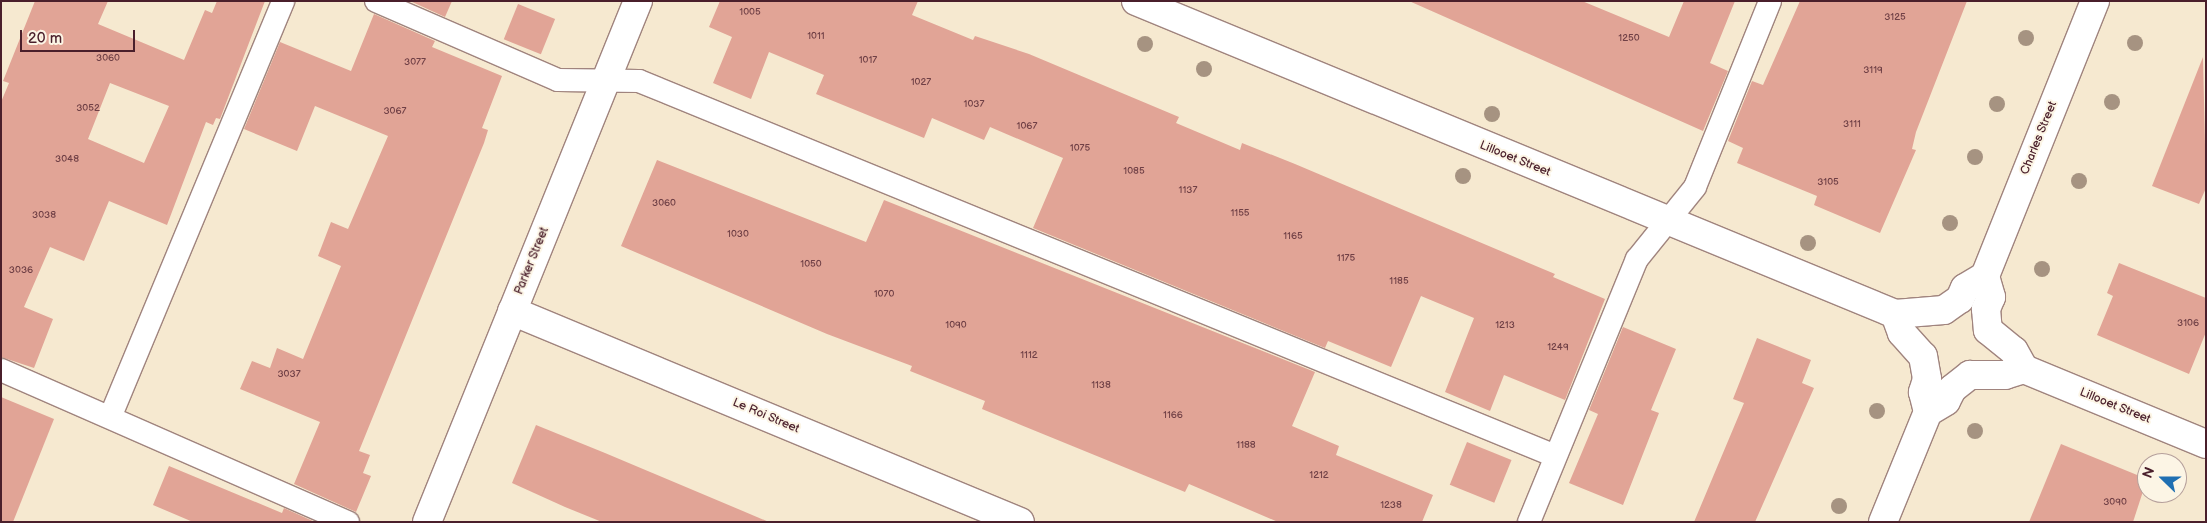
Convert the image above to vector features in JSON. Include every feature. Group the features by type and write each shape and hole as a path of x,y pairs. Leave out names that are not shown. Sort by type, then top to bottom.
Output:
{"street":[{"name":"Parker Street","path":"427,522 638,1"},
{"name":"Lillooet Street","path":"1136,1 1894,314 1944,310 1960,299 1965,288 1985,276"},
{"name":"Charles Street","path":"1985,276 2095,1"},
{"path":"1928,412 1946,401 1952,389 1970,375 2005,375 2024,369 2014,351 1988,330 1986,309 1991,297 1985,276"},
{"name":"Le Roi Street","path":"512,311 1020,522"},
{"path":"1883,522 1928,412 1923,392 1927,379 1923,356 1902,333 1894,314"},
{"name":"Lillooet Street","path":"2024,369 2206,444"}],"lane":[{"path":"111,415 283,1"},
{"path":"376,1 558,80 639,81 1555,456"},
{"path":"1529,522 1637,259 1695,188 1770,1"},
{"path":"1,370 111,415 348,522"}],"building":[{"path":"35,1 108,1 98,24 184,60 205,10 212,13 217,1 265,1 220,119 216,118 213,125 206,122 167,225 109,201 84,261 50,247 24,307 53,319 34,368 1,357 1,102 9,83 3,81","holes":["110,83 169,106 144,163 88,139"]},
{"path":"410,1 452,1 445,17"},
{"path":"720,1 918,1 912,15 973,40 975,36 1029,54 1179,117 1176,123 1240,150 1242,143 1555,274 1553,277 1605,299 1565,400 1504,375 1490,411 1445,392 1474,318 1421,296 1391,367 1328,341 1325,348 1033,228 1063,158 990,127 984,140 932,118 924,138 816,94 824,75 769,52 751,99 713,83 732,37 709,27"},
{"path":"1409,1 1582,1 1669,37 1684,1 1735,1 1710,63 1728,71 1703,131"},
{"path":"1800,1 1967,1 1916,132 1912,149 1916,150 1880,233 1814,205 1817,196 1737,163 1743,148 1728,141 1752,81 1763,85"},
{"path":"518,4 555,19 541,54 504,39"},
{"path":"374,14 435,41 432,47 502,76 482,128 488,130 484,143 359,451 370,455 363,473 371,476 356,512 294,484 320,422 240,389 252,361 270,368 277,348 303,359 341,266 318,256 331,222 348,229 388,136 315,106 297,151 244,129 280,42 351,71"},
{"path":"2203,57 2206,188 2199,204 2152,186"},
{"path":"657,160 866,242 884,200 1315,372 1292,426 1339,446 1336,455 1433,495 1422,522 1278,522 1189,484 1185,492 982,409 985,401 910,371 912,366 827,334 621,246"},
{"path":"2119,263 2206,298 2206,332 2189,374 2097,335 2113,296 2107,293"},
{"path":"1623,327 1676,349 1651,410 1659,413 1623,505 1569,483 1598,414 1589,410"},
{"path":"1757,338 1811,360 1802,383 1814,388 1755,522 1694,522 1744,403 1733,399"},
{"path":"1,397 54,419 13,522 1,522"},
{"path":"536,425 769,522 602,522 565,507 512,483"},
{"path":"1467,442 1512,460 1494,503 1450,485"},
{"path":"2061,444 2137,475 2137,503 2139,503 2133,522 2029,522"},
{"path":"169,466 282,513 284,508 315,522 193,522 153,505"}]}
